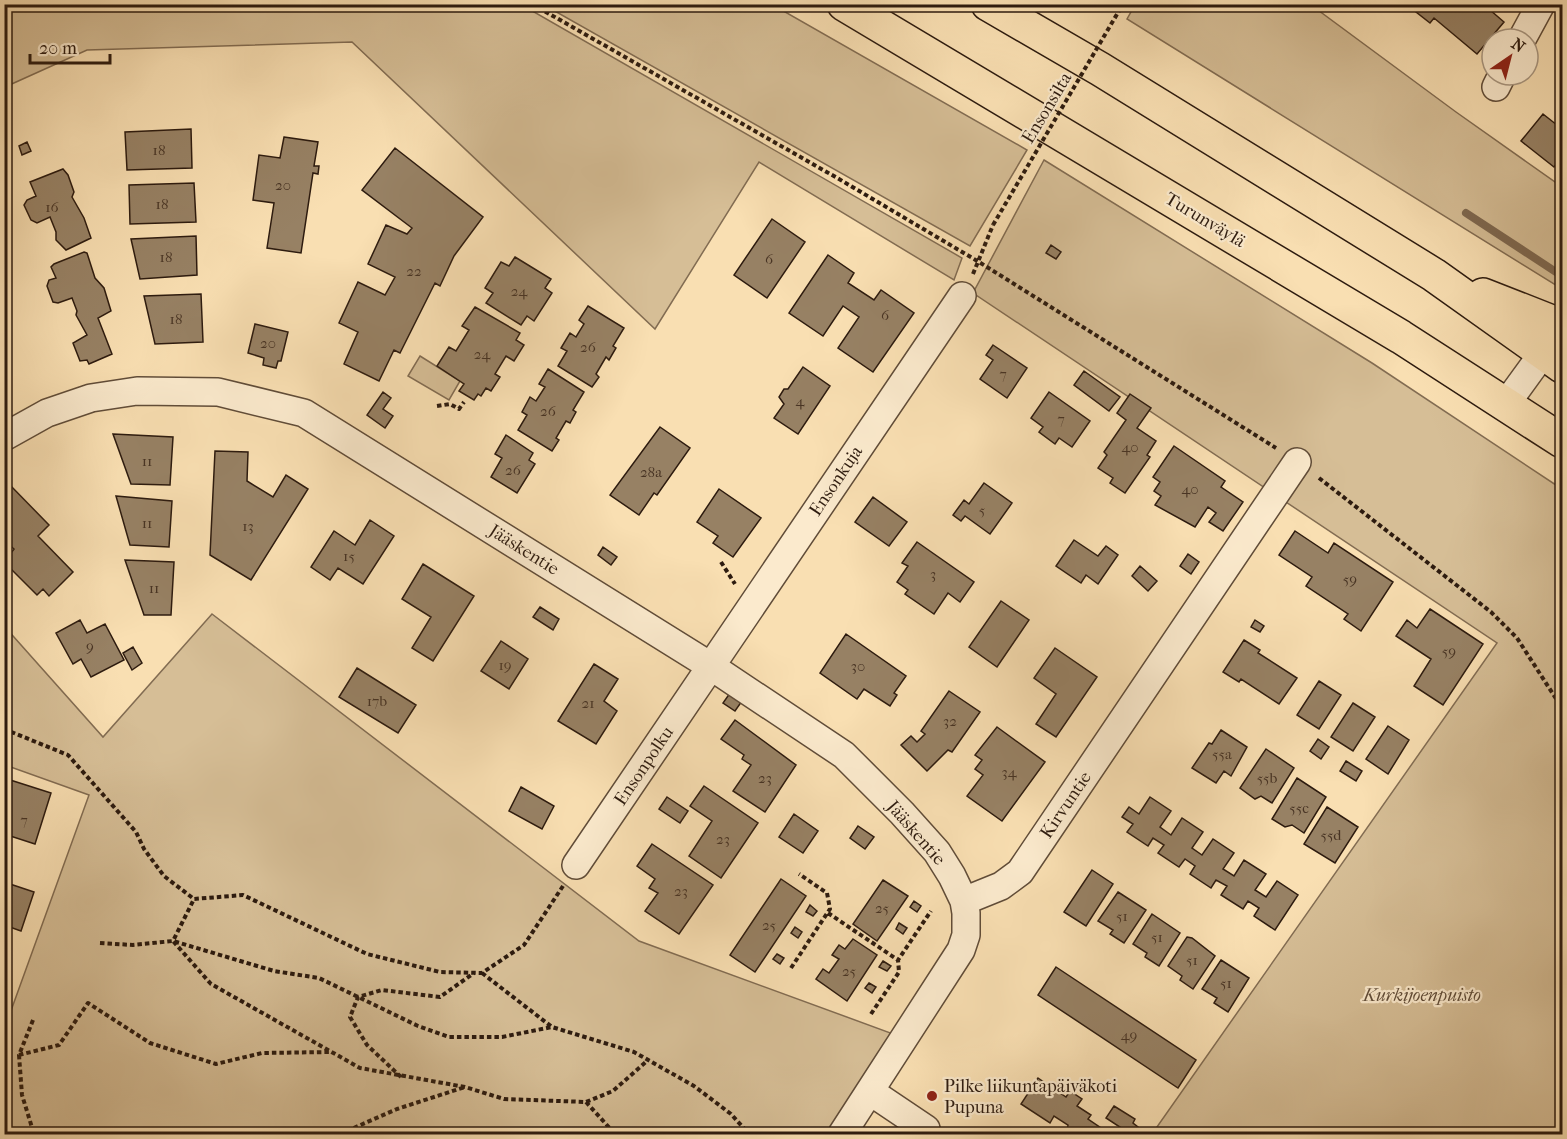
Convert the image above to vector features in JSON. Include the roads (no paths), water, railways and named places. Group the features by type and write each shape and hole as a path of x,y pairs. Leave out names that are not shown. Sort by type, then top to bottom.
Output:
{"highway":[{"name":"Turunväylä","path":"844,4 1401,337 1563,441"},
{"path":"988,4 1100,69 1434,275 1553,359"},
{"path":"1434,275 1563,326"}],"street":[{"path":"1528,27 1541,4"},
{"name":"Ensonkuja","path":"712,667 962,296"},
{"path":"1506,404 1553,359"},
{"name":"Jääskentie","path":"4,437 47,413 91,398 137,391 218,392 304,413 402,462 843,756 902,813 937,852 964,901"},
{"name":"Kirvuntie","path":"964,901 1001,886 1020,872 1298,462"},
{"name":"Ensonpolku","path":"576,866 712,667"},
{"path":"842,1134 961,950 967,924 964,901"},
{"path":"871,1092 926,1129 922,1134"}],"waterway":[{"path":"1466,213 1562,276"}],"place":[{"name":"Pilke liikuntapäiväkoti Pupuna","path":"932,1096"}],"park label":[{"name":"Kurkijoenpuisto","path":"1422,995"}]}
